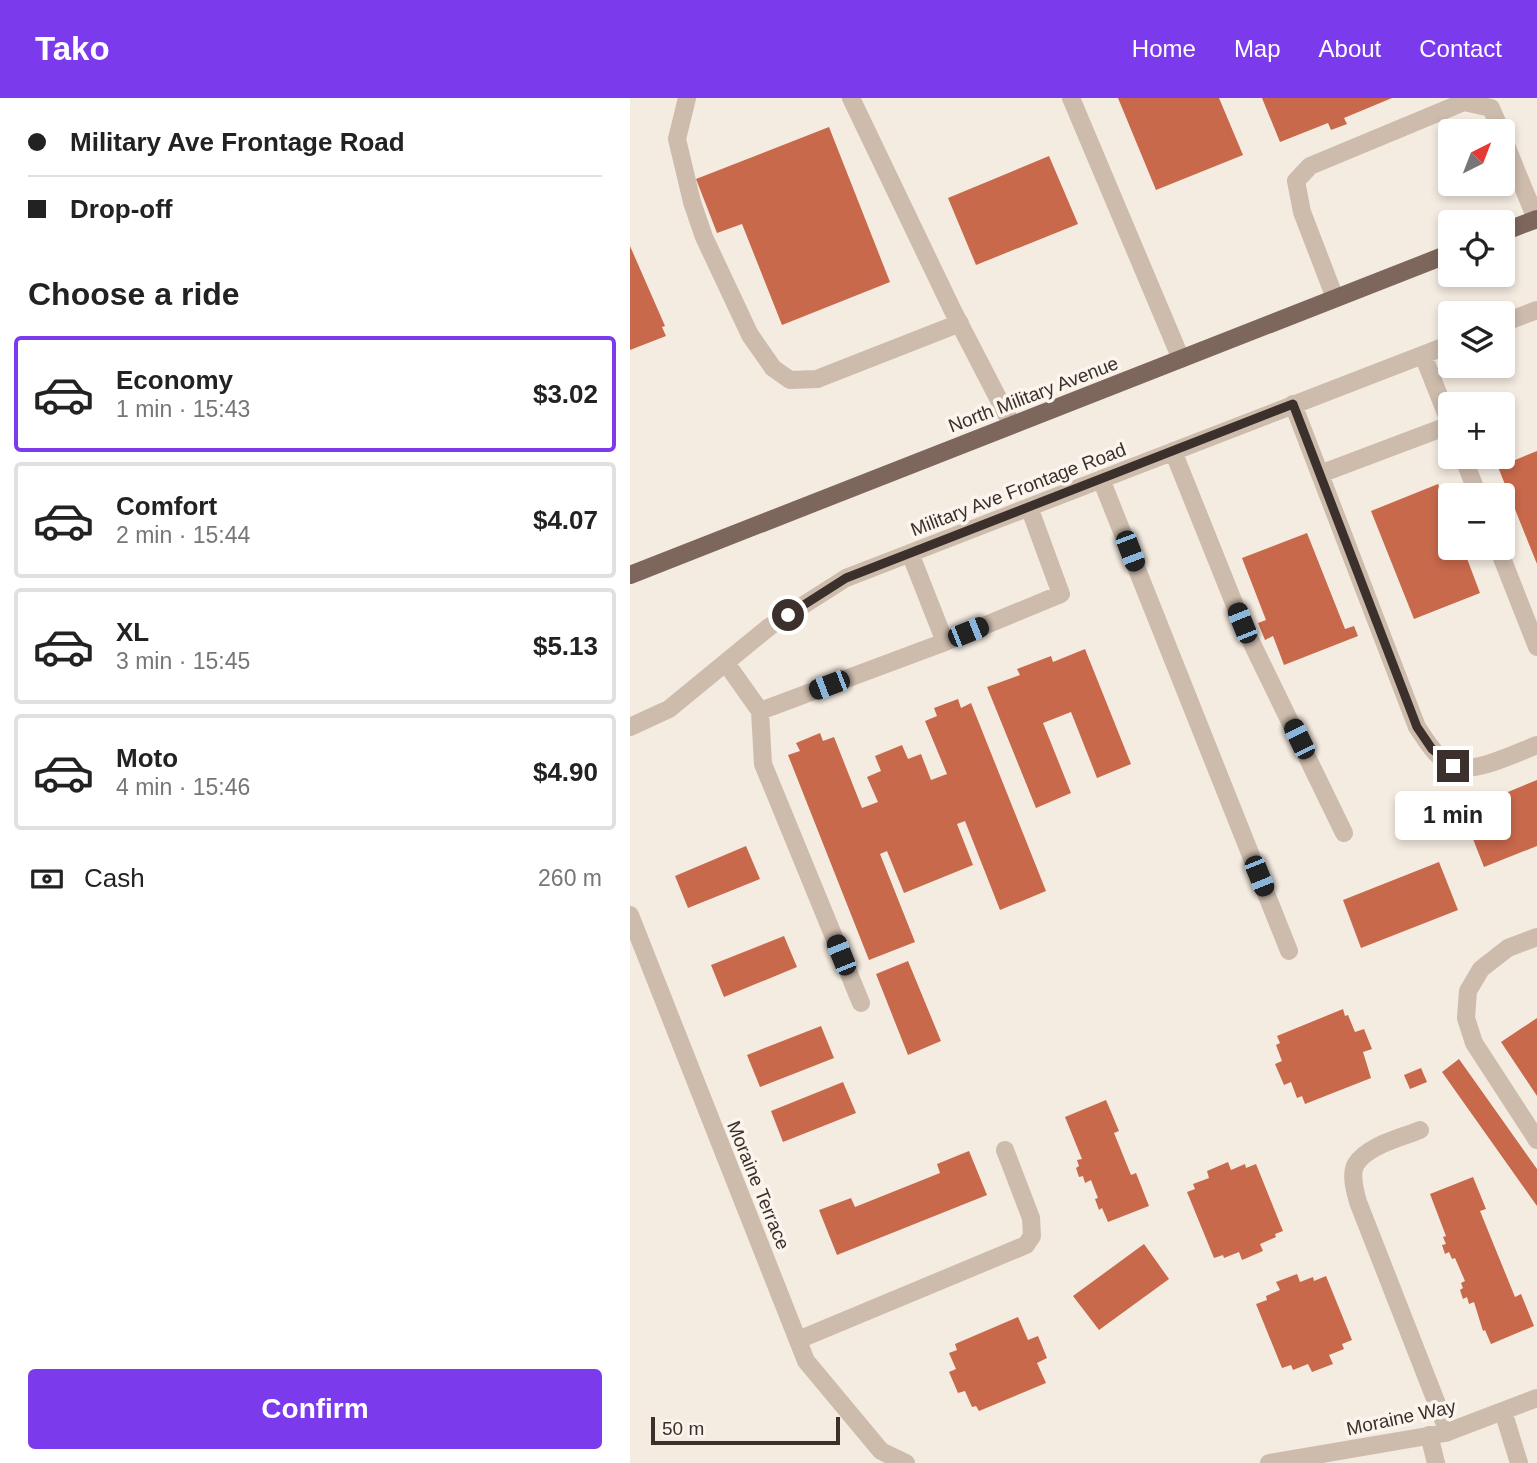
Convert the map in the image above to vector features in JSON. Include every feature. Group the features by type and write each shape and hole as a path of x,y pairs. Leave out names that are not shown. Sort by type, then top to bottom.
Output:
{"main road":[{"path":"1515,227 1537,219"},
{"name":"North Military Avenue","path":"630,575 1438,258"}],"street":[{"path":"687,98 677,139 692,202 704,237 750,335 773,368 790,380 817,379 960,323"},
{"path":"852,98 1012,425"},
{"path":"1071,98 1181,359"},
{"path":"1335,298 1302,212 1296,181 1310,166 1464,102 1491,108 1496,119"},
{"path":"1516,169 1537,219"},
{"path":"1515,318 1537,310"},
{"name":"Military Ave Frontage Road","path":"630,727 669,709 769,627 846,578 1438,349"},
{"path":"1423,355 1438,393"},
{"path":"1293,404 1417,727 1432,749 1453,766 1473,769 1537,745"},
{"path":"1320,474 1438,431"},
{"path":"1173,451 1242,623 1344,833"},
{"path":"1101,479 1289,951"},
{"path":"760,710 944,642 1061,594 1029,507"},
{"path":"910,553 944,642"},
{"path":"1503,560 1537,647"},
{"path":"726,663 760,710 763,764 860,1003"},
{"name":"Moraine Terrace","path":"630,915 806,1361 881,1451 906,1463"},
{"path":"1537,937 1507,948 1481,969 1468,991 1466,1018 1474,1043 1537,1140"},
{"path":"1420,1130 1370,1151 1355,1165 1353,1183 1357,1202 1448,1432"},
{"path":"798,1340 1026,1245 1032,1236 1031,1218 1004,1150"},
{"name":"Moraine Way","path":"1269,1463 1342,1457 1448,1432 1537,1398"},
{"path":"1503,1411 1518,1463"},
{"path":"1429,1435 1436,1463"}],"building":[{"path":"1118,98 1219,98 1243,155 1156,190"},
{"path":"1262,98 1392,98 1344,118 1347,124 1331,130 1328,123 1280,142"},
{"path":"829,127 890,282 782,325 742,224 717,233 696,179"},
{"path":"1049,156 1078,224 976,265 948,198"},
{"path":"630,246 665,326 662,327 666,336 630,350"},
{"path":"1537,451 1537,564 1515,509 1515,483 1504,483 1499,469 1515,469 1515,460"},
{"path":"1438,484 1438,560 1468,560 1480,593 1414,619 1371,511"},
{"path":"1307,533 1345,629 1354,626 1358,636 1284,665 1273,636 1265,640 1258,623 1266,620 1242,558"},
{"path":"1085,649 1131,764 1097,778 1071,712 1043,723 1071,793 1036,808 987,687 1020,675 1017,669 1051,656 1053,662"},
{"path":"958,699 961,708 971,703 1046,891 1000,910 965,821 957,824 973,865 904,893 887,851 880,854 915,942 869,960 788,755 800,751 796,743 820,733 823,741 834,737 862,808 878,802 867,777 881,771 875,756 902,745 908,759 921,754 931,780 947,774 925,721 937,716 934,708"},
{"path":"1537,780 1537,846 1484,867 1462,811"},
{"path":"746,846 760,879 688,908 675,876"},
{"path":"1439,862 1458,910 1361,948 1343,900"},
{"path":"784,936 797,967 724,997 711,965"},
{"path":"908,961 941,1041 908,1055 876,974"},
{"path":"1343,1009 1355,1032 1364,1029 1372,1049 1363,1052 1371,1078 1305,1104 1302,1096 1297,1098 1291,1082 1284,1085 1275,1064 1282,1061 1276,1045 1280,1043 1277,1036"},
{"path":"1537,1018 1537,1096 1501,1042"},
{"path":"821,1026 834,1058 760,1087 747,1055"},
{"path":"1459,1059 1537,1169 1537,1206 1442,1072"},
{"path":"1421,1068 1427,1082 1410,1089 1404,1075"},
{"path":"843,1082 856,1113 783,1142 771,1111"},
{"path":"1106,1100 1119,1131 1114,1133 1131,1175 1136,1173 1149,1206 1108,1222 1102,1208 1099,1210 1095,1199 1098,1198 1091,1180 1085,1183 1083,1176 1079,1177 1077,1160 1082,1159 1065,1117"},
{"path":"969,1151 987,1195 837,1255 819,1210 851,1198 855,1207 940,1173 937,1164"},
{"path":"1228,1162 1231,1170 1245,1164 1246,1168 1256,1164 1283,1231 1260,1244 1263,1251 1242,1260 1239,1252 1224,1258 1223,1255 1214,1258 1187,1192 1195,1189 1193,1184 1209,1178 1207,1171"},
{"path":"1473,1177 1486,1209 1480,1211 1515,1297 1521,1294 1534,1326 1491,1344 1485,1330 1483,1331 1474,1302 1469,1304 1467,1297 1463,1299 1460,1290 1463,1288 1461,1283 1465,1281 1455,1258 1452,1259 1449,1252 1445,1254 1442,1245 1446,1244 1443,1237 1446,1236 1430,1194"},
{"path":"1144,1244 1169,1279 1099,1330 1073,1296"},
{"path":"1297,1274 1300,1282 1313,1277 1314,1281 1326,1276 1352,1340 1342,1344 1344,1349 1329,1355 1333,1364 1312,1372 1308,1364 1293,1370 1291,1365 1282,1368 1256,1304 1280,1290 1276,1282"},
{"path":"1018,1317 1028,1340 1038,1336 1047,1358 1037,1363 1046,1383 979,1411 976,1406 972,1407 965,1391 958,1393 949,1372 956,1369 949,1353 957,1350 955,1344"}],"route":[{"path":"788,615 846,578 1293,404 1417,727 1432,749 1453,766"}]}
